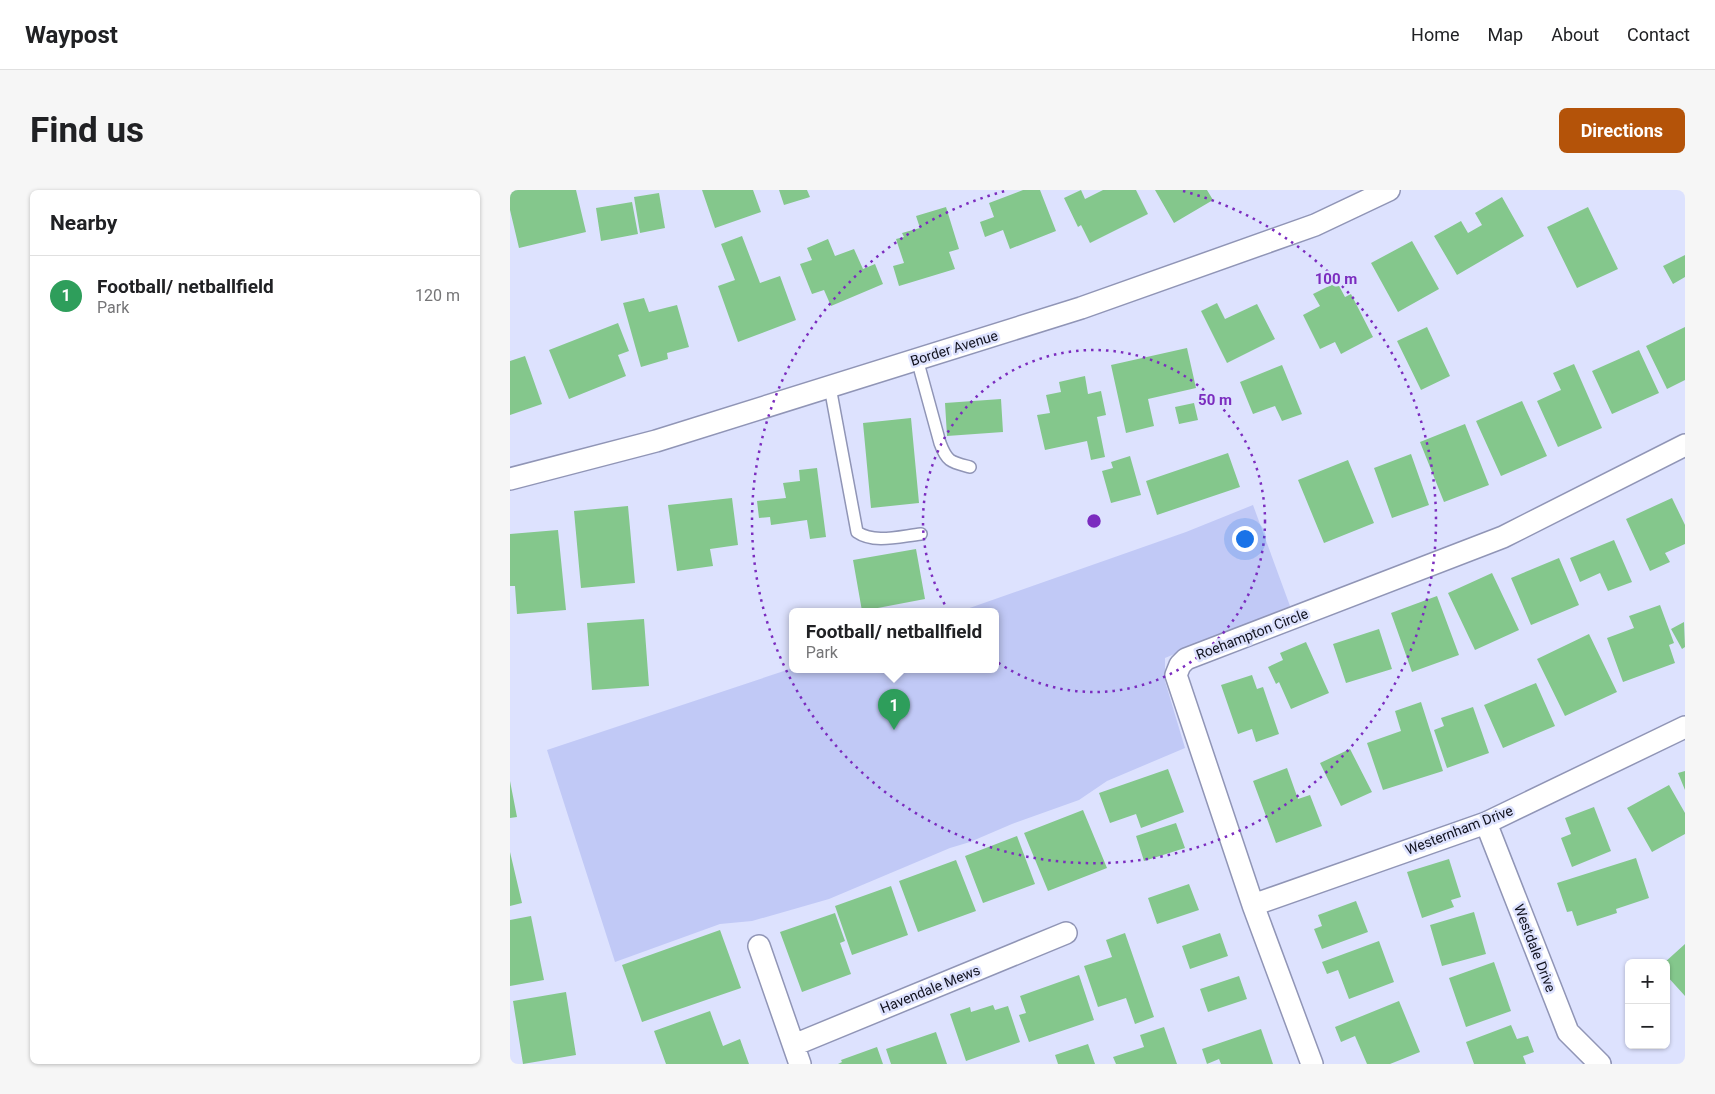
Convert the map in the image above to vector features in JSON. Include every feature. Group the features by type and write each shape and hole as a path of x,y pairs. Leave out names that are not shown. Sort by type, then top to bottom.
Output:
{"street":[{"name":"Border Avenue","path":"510,479 656,441 1081,308 1315,226 1389,190"},
{"name":"Roehampton Circle","path":"1312,1064 1253,905 1176,675 1180,665 1186,660 1503,537 1685,445"},
{"name":"Westernham Drive","path":"1253,905 1486,823 1685,726"},
{"name":"Westdale Drive","path":"1486,823 1568,1032 1600,1064"},
{"name":"Havendale Mews","path":"797,1054 1066,934"},
{"path":"759,946 797,1054"}],"lane":[{"path":"917,359 945,456 949,461 970,467"},
{"path":"830,387 857,532 865,538 921,534"}],"shaded area":[{"path":"1253,505 1290,606 1165,658 1165,681 1185,748 1107,781 1079,800 950,848 829,899 752,921 720,924 615,962 547,750 789,669 789,673 999,673 999,608 970,608 1186,532"}],"building":[{"path":"510,190 576,190 586,232 519,248 510,210"},
{"path":"702,190 753,190 761,212 715,228"},
{"path":"779,190 807,190 810,197 784,205"},
{"path":"1023,190 1040,190 1056,231 1010,249 1003,230 985,237 980,222 994,217 989,203"},
{"path":"1081,190 1085,199 1103,190 1136,190 1148,214 1090,243 1081,225 1078,227 1064,198"},
{"path":"1155,190 1207,190 1213,200 1174,223"},
{"path":"659,193 665,228 640,233 634,197"},
{"path":"1502,197 1524,236 1457,275 1434,236 1461,221 1468,233 1482,225 1475,213"},
{"path":"632,202 638,234 601,241 596,208"},
{"path":"946,207 959,249 949,252 955,269 899,286 893,266 904,263 896,239 904,237 902,233 920,228 916,216"},
{"path":"1588,207 1618,269 1577,288 1547,227"},
{"path":"742,236 760,283 780,276 796,320 738,342 718,286 735,280 721,244"},
{"path":"828,239 835,256 854,249 863,269 875,264 883,284 831,306 824,290 812,294 800,264 812,260 807,248"},
{"path":"1412,241 1439,289 1398,312 1371,263"},
{"path":"1685,255 1685,277 1673,284 1663,266"},
{"path":"1337,282 1345,297 1351,294 1373,337 1341,354 1335,342 1320,349 1303,315 1320,306 1313,294"},
{"path":"644,298 649,312 677,305 689,347 667,353 668,359 641,367 623,303"},
{"path":"1217,303 1225,319 1257,304 1275,339 1227,363 1201,311"},
{"path":"618,323 629,351 618,355 626,376 569,399 549,350"},
{"path":"1427,327 1450,376 1421,390 1397,341"},
{"path":"1685,327 1685,380 1667,389 1646,346"},
{"path":"1187,348 1196,388 1148,399 1154,426 1126,433 1111,365"},
{"path":"1639,350 1659,393 1612,414 1592,371"},
{"path":"525,356 542,404 510,415 510,361"},
{"path":"1574,364 1602,428 1558,447 1537,401 1561,390 1553,373"},
{"path":"1282,365 1302,414 1282,421 1275,406 1253,414 1240,382"},
{"path":"1085,376 1088,394 1101,391 1106,415 1097,417 1105,457 1091,460 1087,441 1045,450 1037,415 1050,413 1046,395 1061,392 1059,382"},
{"path":"1001,399 1003,432 947,436 945,403"},
{"path":"1522,401 1547,456 1501,476 1476,421"},
{"path":"1194,403 1198,420 1179,424 1175,407"},
{"path":"911,418 919,503 871,508 863,423"},
{"path":"1465,424 1489,485 1444,502 1420,442"},
{"path":"1228,453 1240,487 1157,515 1146,481"},
{"path":"1411,454 1429,505 1392,518 1374,468"},
{"path":"1130,456 1141,495 1111,503 1102,471 1113,468 1111,462"},
{"path":"1348,460 1374,523 1324,543 1298,480"},
{"path":"817,468 826,537 810,539 807,520 771,525 770,517 759,518 757,501 786,498 783,483 800,481 799,470"},
{"path":"732,498 738,545 710,549 713,566 677,571 668,505"},
{"path":"1672,498 1685,525 1685,544 1665,553 1670,562 1650,571 1626,519"},
{"path":"628,506 635,583 581,588 574,511"},
{"path":"558,530 566,610 517,614 515,586 510,586 510,534"},
{"path":"1614,540 1632,582 1608,591 1600,573 1580,582 1570,558"},
{"path":"916,549 925,599 878,608 861,608 853,560"},
{"path":"1559,558 1579,605 1531,625 1511,578"},
{"path":"1492,573 1519,630 1475,650 1448,593"},
{"path":"1437,596 1459,655 1412,672 1391,613"},
{"path":"1660,605 1674,643 1669,645 1675,663 1623,682 1607,638 1634,628 1629,616"},
{"path":"644,619 649,686 592,690 587,623"},
{"path":"1684,622 1685,647 1682,649 1671,629"},
{"path":"1379,629 1392,669 1346,683 1333,644"},
{"path":"1589,634 1617,692 1565,716 1537,659"},
{"path":"1306,642 1329,693 1291,709 1279,682 1276,684 1268,667 1283,660 1280,653"},
{"path":"1252,675 1257,689 1263,687 1279,734 1256,742 1252,729 1238,734 1221,685"},
{"path":"1536,683 1555,726 1503,748 1484,705"},
{"path":"1421,702 1443,771 1383,790 1367,743 1401,731 1395,711"},
{"path":"1473,707 1489,753 1447,768 1434,730 1444,726 1441,718"},
{"path":"1350,749 1372,792 1341,806 1320,763"},
{"path":"1287,768 1298,799 1310,795 1322,826 1276,843 1253,781"},
{"path":"1168,769 1184,812 1141,828 1136,814 1110,823 1099,793"},
{"path":"1685,771 1685,790 1678,773"},
{"path":"510,781 517,817 510,818"},
{"path":"1669,785 1685,813 1685,834 1652,852 1627,808"},
{"path":"1594,807 1611,851 1572,867 1561,838 1571,834 1565,818"},
{"path":"1083,810 1107,868 1048,891 1024,833"},
{"path":"1176,823 1185,848 1144,861 1136,836"},
{"path":"1017,836 1035,884 983,903 965,856"},
{"path":"510,852 522,903 510,906"},
{"path":"1636,858 1649,898 1616,909 1617,913 1577,926 1572,911 1567,912 1557,883"},
{"path":"1449,859 1461,897 1451,900 1454,907 1422,918 1407,872"},
{"path":"956,860 976,911 918,932 899,881"},
{"path":"1189,884 1199,910 1157,924 1148,898"},
{"path":"891,886 908,935 852,955 835,906"},
{"path":"1356,901 1368,932 1322,949 1314,929 1322,926 1318,915"},
{"path":"1474,912 1486,954 1442,966 1430,925"},
{"path":"835,913 845,941 840,943 851,974 802,992 780,932"},
{"path":"531,916 544,980 510,986 510,920"},
{"path":"720,930 741,988 642,1022 622,965"},
{"path":"1125,933 1154,1017 1135,1024 1126,998 1098,1007 1084,966 1112,957 1106,940"},
{"path":"1220,933 1228,956 1190,969 1182,946"},
{"path":"1379,941 1394,982 1349,999 1338,970 1327,974 1322,962"},
{"path":"1685,944 1685,996 1670,979 1670,959 1668,959"},
{"path":"1494,962 1511,1011 1466,1027 1449,978"},
{"path":"1079,975 1094,1020 1029,1042 1019,1015 1026,1013 1020,996"},
{"path":"1239,976 1247,999 1208,1012 1200,989"},
{"path":"566,992 576,1055 523,1064 513,1001"},
{"path":"1399,1001 1420,1052 1390,1064 1367,1064 1355,1036 1341,1042 1335,1027"},
{"path":"993,1005 995,1010 1008,1006 1020,1042 966,1061 950,1014 970,1007 971,1012"},
{"path":"710,1011 723,1046 740,1039 749,1064 666,1064 654,1031"},
{"path":"1511,1025 1517,1039 1528,1036 1534,1052 1523,1056 1526,1064 1474,1064 1466,1042"},
{"path":"1164,1027 1177,1064 1116,1064 1113,1057 1144,1047 1140,1035"},
{"path":"1261,1029 1273,1064 1221,1064 1219,1059 1207,1064 1202,1049"},
{"path":"936,1032 947,1064 891,1064 886,1049"},
{"path":"1088,1044 1095,1064 1058,1064 1055,1055"},
{"path":"877,1047 883,1064 838,1064 842,1062 841,1060"}],"place":[{"name":"Football/ netballfield","path":"894,730"}]}
